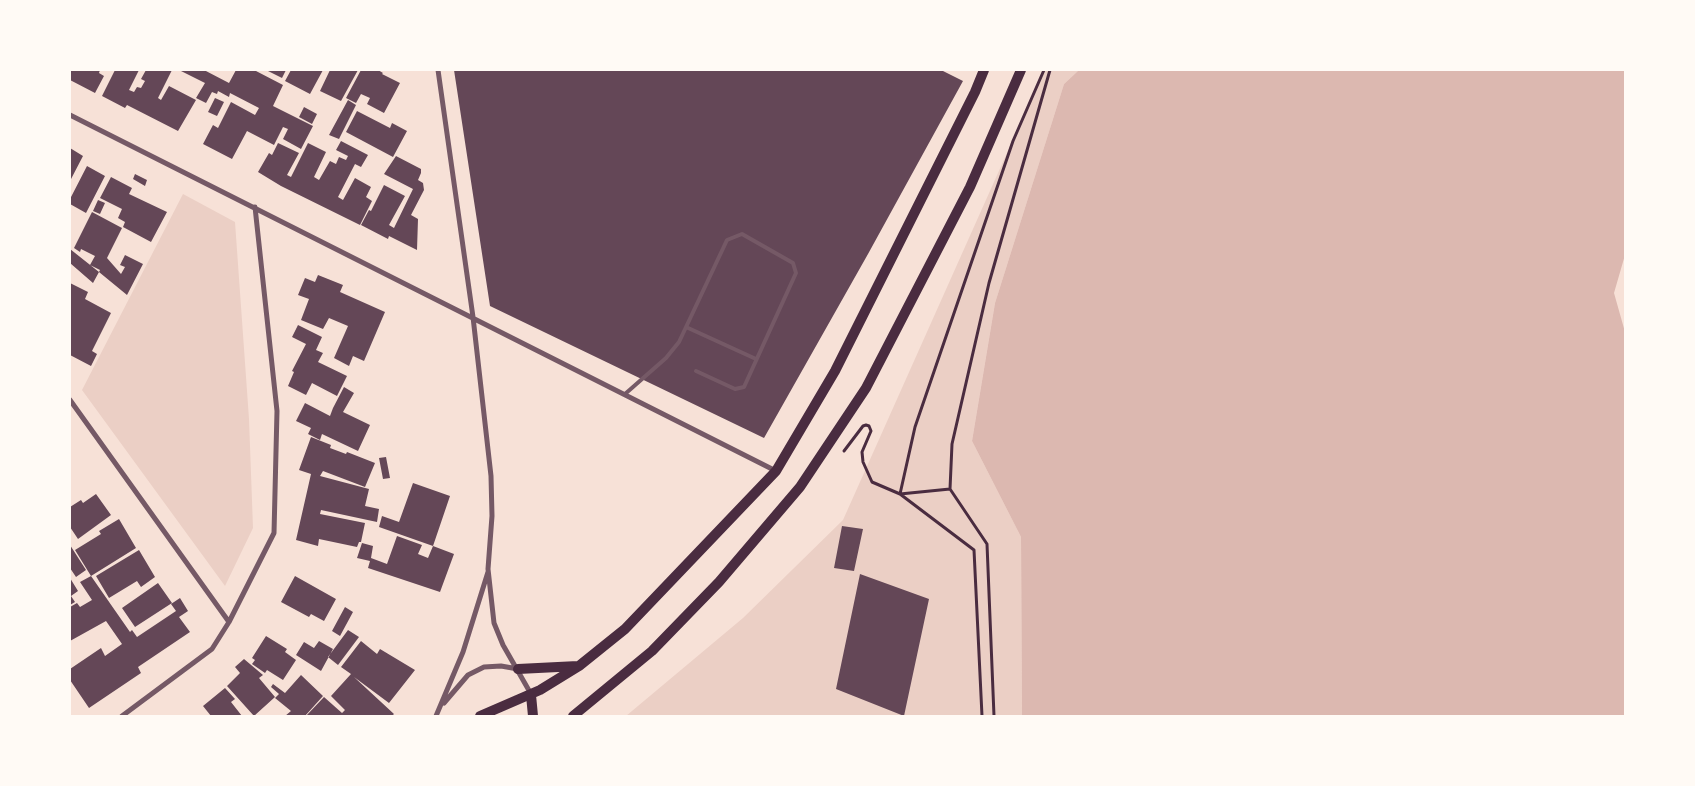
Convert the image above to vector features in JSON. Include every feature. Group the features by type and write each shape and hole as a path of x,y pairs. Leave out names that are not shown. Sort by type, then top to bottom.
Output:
{"main road":[{"path":"480,716 532,695 579,666 625,629 776,471 835,371 975,92 984,70"},
{"path":"573,716 652,651 720,582 800,487 866,388 970,187 1021,70"},
{"path":"518,670 579,666"},
{"path":"532,695 534,716"}],"street":[{"path":"438,70 473,317 491,476 492,516 488,569 494,623 503,645 532,695"},
{"path":"70,114 776,471"},
{"path":"122,716 212,649 229,622 274,533 277,411 255,207"},
{"path":"70,400 229,622"},
{"path":"436,716 463,652 488,569"},
{"path":"441,706 468,675 484,666 501,666 518,670"}],"lane":[{"path":"625,394 666,358 679,342 727,240 742,234 793,263 796,273 744,387 735,389 696,371"},
{"path":"686,326 756,360"}],"path":[{"path":"900,494 918,418 1013,142 1044,70"},
{"path":"994,716 987,544 950,489 952,444 988,283 1050,70"},
{"path":"824,452 832,459 836,459 854,440 863,426 869,426 871,431 862,452 866,473 872,482 900,494 974,550 982,716"},
{"path":"900,494 950,489"}],"shaded area":[{"path":"1044,70 1079,70 1064,84 995,303 972,441 1021,537 1022,716 626,716 743,618 843,520"},
{"path":"1079,70 1625,70 1625,255 1614,293 1625,332 1625,716 1022,716 1021,537 972,441 995,303 1064,84"},
{"path":"183,194 235,222 249,419 253,528 225,586 82,390"}],"building":[{"path":"70,70 100,70 99,73 104,76 95,93 70,80"},
{"path":"115,70 139,70 129,90 134,92 137,87 141,88 145,81 141,79 146,70 172,70 158,98 161,100 169,86 196,100 178,131 127,105 125,108 102,96"},
{"path":"179,70 204,70 229,83 236,70 256,70 283,85 273,106 313,126 301,149 283,139 288,129 283,127 274,145 247,131 232,159 203,144 213,125 218,128 231,102 255,115 259,108 230,93 229,97 218,91 217,94 212,92 206,103 196,98 205,83"},
{"path":"266,70 286,70 282,78"},
{"path":"291,70 323,70 310,94 285,81"},
{"path":"330,70 358,70 341,101 320,91"},
{"path":"361,70 378,70 400,83 384,113 367,104 370,98 361,94 356,103 346,98"},
{"path":"454,70 941,70 963,81 764,438 490,306"},
{"path":"215,98 224,102 217,116 208,112"},
{"path":"348,100 356,105 339,139 329,135"},
{"path":"304,107 317,114 312,124 299,117"},
{"path":"357,111 390,128 392,123 407,131 393,157 346,132"},
{"path":"341,141 368,155 361,167 355,164 338,197 343,200 355,178 371,187 366,197 372,201 360,225 281,186 258,172 269,153 272,155 278,143 299,153 287,175 291,177 308,143 326,152 314,177 319,180 330,161 336,164 339,157 346,160 348,156 336,150"},
{"path":"70,148 83,156 70,181"},
{"path":"396,156 421,169 418,180 423,183 424,190 411,215 418,219 417,250 389,236 388,239 361,225 369,210 371,211 384,185 405,196 389,225 394,228 413,189 384,174"},
{"path":"87,166 105,176 86,213 70,204 70,199"},
{"path":"135,174 147,180 145,186 133,179"},
{"path":"111,177 132,188 129,194 167,212 151,242 123,227 125,222 118,218 122,209 100,198"},
{"path":"98,200 105,203 100,214 93,211"},
{"path":"92,212 122,228 107,258 121,274 125,267 120,265 125,255 143,264 127,295 99,272 100,270 90,265 95,256 81,249 80,252 74,248"},
{"path":"70,249 99,272 93,283 70,263"},
{"path":"318,275 343,285 340,292 385,312 364,361 353,356 349,366 334,358 348,326 329,318 323,329 301,320 309,299 298,295 305,278 315,282"},
{"path":"70,283 88,292 85,299 111,313 92,351 97,354 91,366 70,355"},
{"path":"298,325 322,337 316,350 323,353 318,362 347,376 337,396 312,383 306,395 288,386 294,372 292,371 306,344 292,337"},
{"path":"344,387 354,393 343,412 370,425 358,451 322,434 320,440 308,434 311,428 296,421 305,403 330,416"},
{"path":"311,437 331,445 330,448 346,454 347,452 375,463 365,487 323,471 320,476 369,489 365,506 379,509 377,522 321,510 320,514 365,523 361,542 359,542 357,547 319,539 318,546 296,540 311,474 299,470"},
{"path":"386,457 390,478 383,479 379,458"},
{"path":"413,483 450,496 433,546 379,527 382,516 399,522"},
{"path":"96,494 111,515 78,539 70,527 70,507 81,500 83,503"},
{"path":"119,519 136,548 91,576 75,550 101,534 99,531"},
{"path":"842,526 863,529 854,571 834,568"},
{"path":"397,536 422,545 418,554 428,558 433,546 454,554 440,592 368,568 370,561 357,558 362,543 373,546 371,558 387,564"},
{"path":"70,545 86,570 76,577 70,568"},
{"path":"139,550 155,577 141,587 137,581 109,598 96,576"},
{"path":"860,574 929,599 904,716 836,689"},
{"path":"91,576 130,632 132,630 137,637 176,611 171,604 180,598 188,611 179,617 190,632 138,667 141,673 89,708 70,680 70,669 101,648 105,656 122,644 106,621 70,641 70,607 77,603 80,607 92,600 80,582"},
{"path":"295,576 336,599 324,621 311,614 309,617 281,602"},
{"path":"70,578 78,591 71,596 75,602 70,605"},
{"path":"158,583 172,603 135,627 122,608"},
{"path":"345,607 353,612 340,636 332,631"},
{"path":"348,630 359,637 338,665 328,657"},
{"path":"266,636 287,649 285,652 296,660 283,680 267,670 265,673 252,664 255,660 252,658"},
{"path":"319,641 333,649 321,671 296,655 304,642 314,648"},
{"path":"361,641 377,654 380,649 415,670 389,703 354,677 394,714 392,716 306,716 324,697 342,713 345,710 331,696 351,674 341,667"},
{"path":"244,659 263,675 259,678 275,697 254,716 227,686 240,673 235,667"},
{"path":"301,675 323,696 305,716 285,716 291,711 275,698 279,694 271,687 273,684 285,693"},
{"path":"225,688 235,699 231,702 242,716 211,716 203,706"}]}
